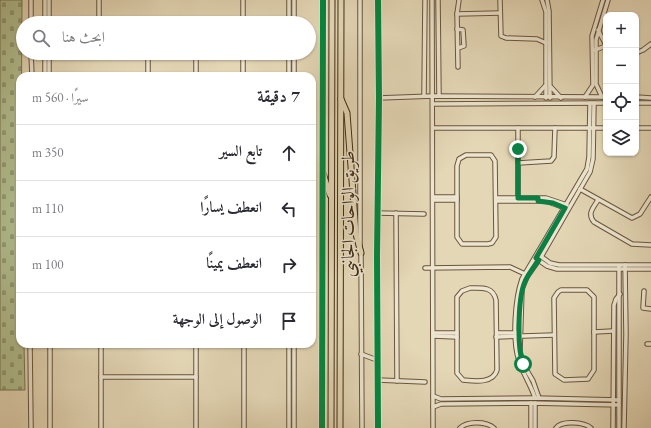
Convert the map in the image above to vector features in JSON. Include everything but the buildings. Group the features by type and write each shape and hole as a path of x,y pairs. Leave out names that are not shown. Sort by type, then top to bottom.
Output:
{"highway":[{"path":"331,428 332,0"},
{"path":"340,428 342,0"},
{"path":"341,98 347,112 356,234 360,253"},
{"path":"323,173 332,201"}],"street":[{"path":"31,0 31,16"},
{"path":"45,0 45,16"},
{"path":"49,0 49,16"},
{"path":"99,0 99,16"},
{"path":"243,0 243,16"},
{"path":"289,16 290,0"},
{"path":"294,0 294,16"},
{"name":"طريق الواحات الجانبي","path":"322,428 323,0"},
{"name":"طريق الواحات الجانبي","path":"360,0 362,428"},
{"path":"378,0 378,428"},
{"path":"424,96 425,0"},
{"path":"432,0 433,428"},
{"path":"438,0 439,96"},
{"path":"458,67 457,14 460,0"},
{"path":"500,0 500,32 503,37 537,39 546,43"},
{"path":"542,0 546,12 548,34 546,43 548,85 561,98"},
{"path":"547,0 549,7 548,103"},
{"path":"603,0 593,30 596,84 603,95"},
{"path":"585,97 592,85 594,50 598,30 605,13 608,0"},
{"path":"457,14 500,12"},
{"path":"457,29 464,30 464,46 458,48"},
{"path":"598,30 603,39"},
{"path":"537,39 548,34"},
{"path":"639,52 651,44"},
{"path":"594,50 603,46"},
{"path":"32,60 32,72"},
{"path":"45,60 45,72"},
{"path":"49,60 49,72"},
{"path":"148,60 148,72"},
{"path":"196,60 196,72"},
{"path":"243,60 243,72"},
{"path":"289,60 289,72"},
{"path":"294,60 294,72"},
{"path":"535,97 548,85"},
{"path":"379,98 424,96 548,98 603,97"},
{"path":"639,97 651,98"},
{"path":"433,104 508,102 603,103"},
{"path":"639,102 651,104"},
{"path":"518,335 522,289 527,277 588,165 592,103"},
{"path":"433,128 603,128"},
{"path":"518,128 518,198"},
{"path":"518,163 551,161 554,157 555,128"},
{"path":"535,428 535,385 522,360 518,335 518,295 525,274 538,257 588,176 592,164 591,128"},
{"path":"639,128 651,128"},
{"path":"466,155 487,155 495,161 495,240 488,244 466,244 460,242 457,237 457,199 457,166 459,159 466,155"},
{"path":"580,189 632,218 640,214 651,196"},
{"path":"496,200 518,198 538,200"},
{"path":"433,199 457,199"},
{"path":"496,200 551,199 566,206"},
{"path":"598,200 590,212 594,222 634,245 651,245"},
{"path":"377,213 424,214"},
{"path":"396,213 397,381"},
{"path":"538,257 559,267 625,267 651,265"},
{"path":"619,428 620,267"},
{"path":"625,267 651,269"},
{"path":"624,428 625,267"},
{"path":"425,268 510,268 525,274"},
{"path":"484,288 492,291 496,297 496,373 490,379 463,380 458,376 457,335 458,294 467,289 484,288"},
{"path":"561,290 587,290 592,294 594,300 594,370 591,376 584,379 564,380 555,374 554,335 554,298 558,292 561,290"},
{"path":"644,291 643,308 651,309"},
{"path":"613,428 614,305 620,294"},
{"path":"594,332 614,331"},
{"path":"433,334 457,335"},
{"path":"496,335 554,335"},
{"path":"30,348 31,428"},
{"path":"50,348 48,378 50,428"},
{"path":"101,348 101,428"},
{"path":"196,348 196,428"},
{"path":"244,348 244,428"},
{"path":"289,348 289,428"},
{"path":"294,348 294,428"},
{"path":"361,354 377,360"},
{"path":"289,355 294,356"},
{"path":"101,377 196,377"},
{"path":"378,380 425,382"},
{"path":"433,396 441,399 518,401"},
{"path":"531,428 535,400"},
{"path":"433,408 441,404 535,400 619,405"},
{"path":"550,401 619,400"},
{"path":"556,428 559,424 564,423 586,424 591,428"},
{"path":"460,428 464,424 487,424 494,428"}],"green space":[{"path":"0,0 22,0 22,16 16,16 16,60 22,60 22,72 16,72 16,348 24,348 25,390 0,390"}],"cycle path":[{"path":"322,428 323,0"},
{"path":"378,0 378,428"}],"route":[{"path":"518,149 518,198 538,198 538,201 553,203 565,208 536,258 539,260 527,277 522,289 519,337 523,364"}]}
